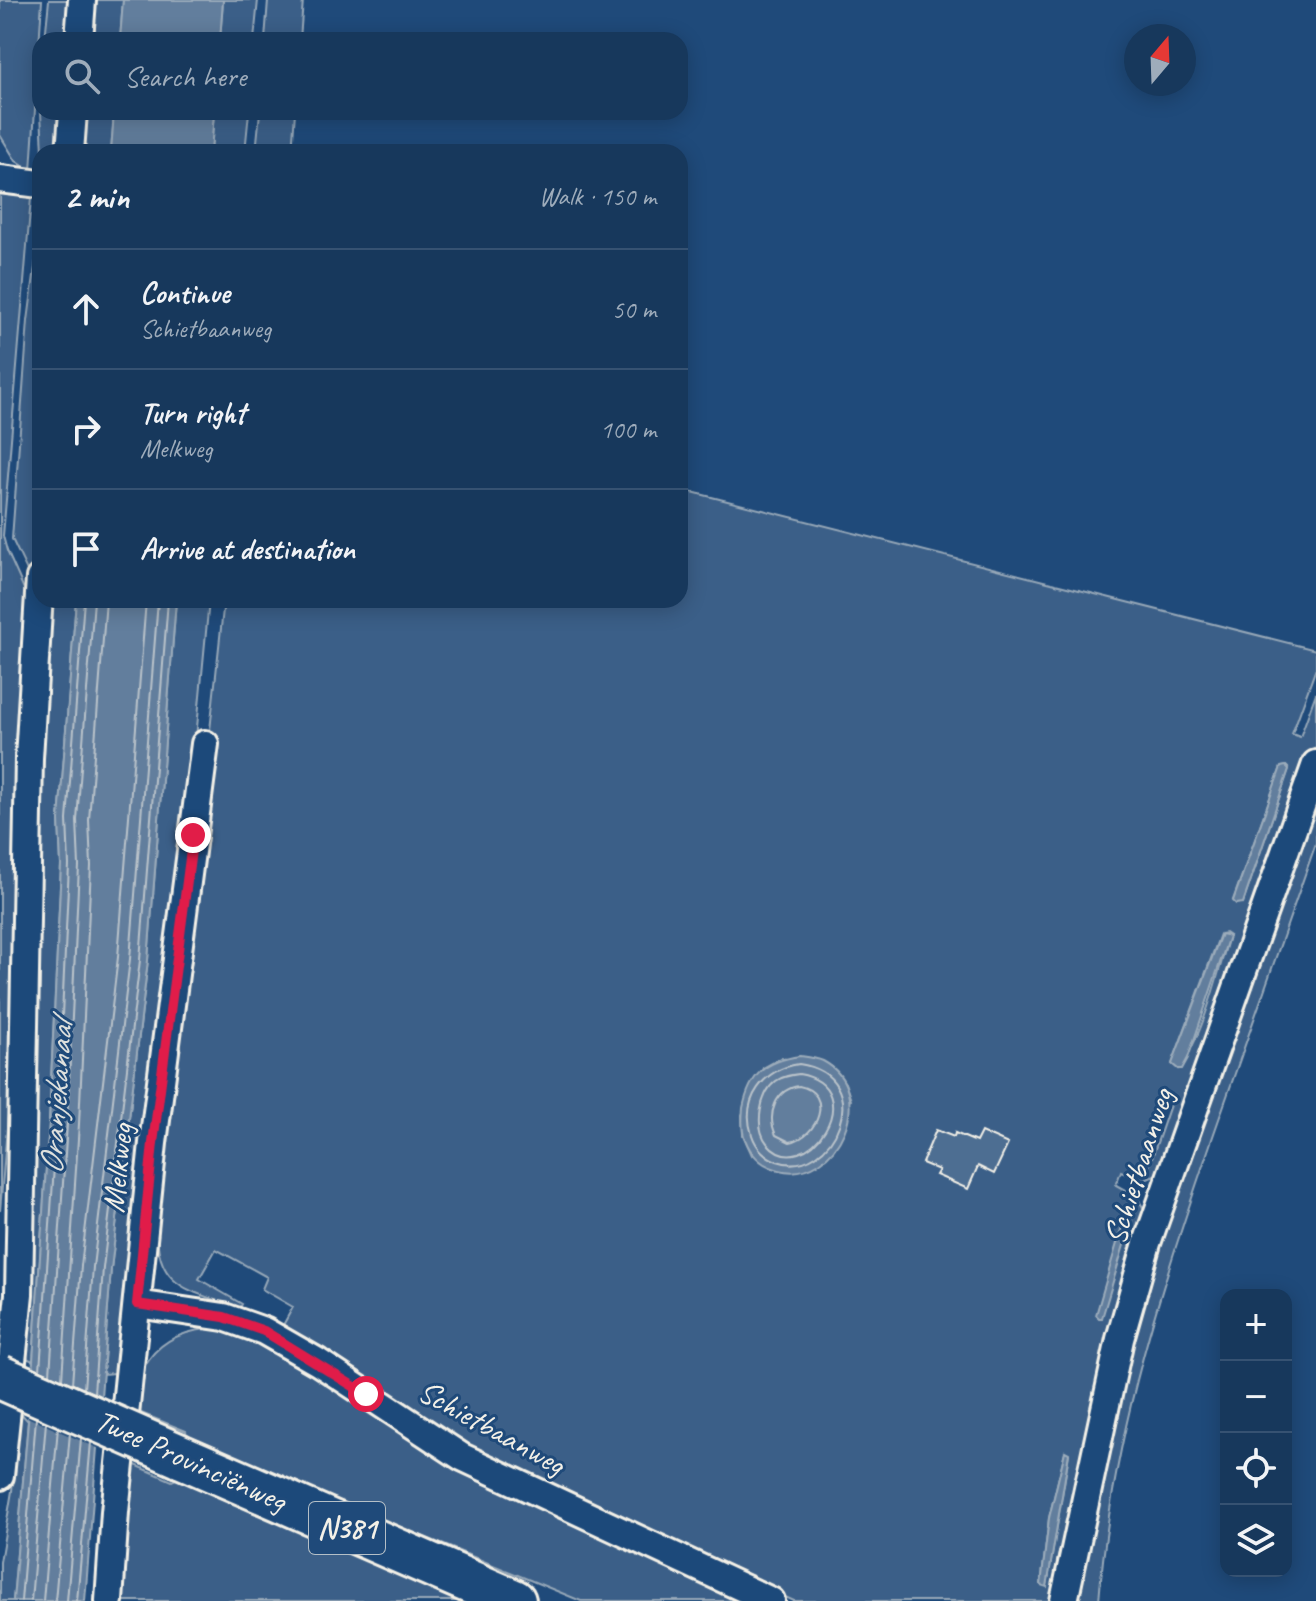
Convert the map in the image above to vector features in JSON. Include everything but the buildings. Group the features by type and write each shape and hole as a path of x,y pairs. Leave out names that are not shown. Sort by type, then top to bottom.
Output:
{"main road":[{"name":"Twee Provinciënweg","path":"0,1377 514,1601"}],"street":[{"path":"80,32 82,0"},
{"path":"71,144 72,120"},
{"path":"0,179 32,183"},
{"path":"0,1476 19,1294 29,758 38,608"},
{"name":"Melkweg","path":"109,1601 115,1512 153,1143 205,744"},
{"name":"Schietbaanweg","path":"1064,1601 1120,1339 1147,1243 1316,764"},
{"name":"Schietbaanweg","path":"137,1304 224,1317 264,1331 318,1362 462,1457 771,1601"}],"shaded area":[{"path":"0,0 42,0 40,32 32,32 34,120 31,171 16,161 0,135"},
{"path":"49,0 76,0 73,32 46,32"},
{"path":"90,0 123,0 121,32 88,32"},
{"path":"223,0 258,0 255,32 221,32"},
{"path":"268,0 303,0 301,32 266,32"},
{"path":"41,120 66,120 60,144 43,144"},
{"path":"82,120 113,120 112,144 80,144"},
{"path":"213,120 248,120 246,144 212,144"},
{"path":"259,120 294,120 293,144 257,144"},
{"path":"0,189 30,194 31,198 3,536 28,598 16,1020 0,1211"},
{"path":"32,290 31,579 12,539"},
{"path":"688,491 1316,650 1316,668 1292,734 1300,737 1316,693 1316,747 1164,1171 1143,1180 1121,1171 1116,1185 1136,1196 1149,1217 1058,1557 1050,1601 794,1601 569,1499 446,1435 312,1343 282,1327 293,1307 262,1289 267,1277 216,1249 199,1279 242,1304 239,1309 179,1284 162,1263 157,1225 223,608 688,608","holes":["1281,767 1289,769 1243,903 1233,900","1220,934 1229,936 1202,1024 1178,1069 1172,1064","781,1058 832,1067 845,1083 851,1100 752,1155 743,1135 742,1115 763,1068","1163,1099 1171,1102 1149,1166 1143,1167 1141,1164","1065,1452 1069,1454 1047,1586 1041,1584 1049,1518"]},
{"path":"44,608 75,608 59,820 61,865 49,1123 33,1361 22,1356"},
{"path":"175,608 208,608 190,802 134,1189 115,1373 103,1374 111,1269 148,960"},
{"path":"1316,780 1316,843 1199,1178 1143,1356 1116,1477 1099,1601 1077,1601 1078,1583 1156,1238"},
{"path":"206,1329 242,1334 752,1601 581,1601 188,1440 186,1431 136,1411 140,1377 149,1359 170,1340"},
{"path":"19,1411 28,1421 13,1601 0,1601 0,1562 12,1491"},
{"path":"131,1463 172,1481 184,1475 472,1601 120,1601"}],"water":[{"path":"123,0 223,0 221,32 121,32"},
{"path":"113,120 213,120 212,144 112,144"},
{"name":"Oranjekanaal","path":"75,608 175,608 148,960 111,1269 85,1601 13,1601 49,1123 61,865 59,820"},
{"path":"1281,767 1289,769 1243,903 1236,904 1233,901"},
{"path":"1221,934 1229,936 1188,1058 1182,1069 1178,1069 1172,1064"},
{"path":"800,1056 823,1061 840,1075 848,1093 849,1113 844,1132 834,1150 819,1164 800,1171 779,1170 762,1163 750,1150 743,1132 743,1108 750,1086 761,1071 777,1061"},
{"path":"1127,1209 1134,1212 1102,1318 1099,1318 1096,1315"},
{"path":"1065,1451 1069,1453 1047,1587 1041,1585 1049,1518"}],"pier":[{"path":"29,1363 105,1397 102,1450 25,1416"}],"route":[{"path":"193,835 153,1143 137,1304 224,1317 264,1331 366,1394"}]}
